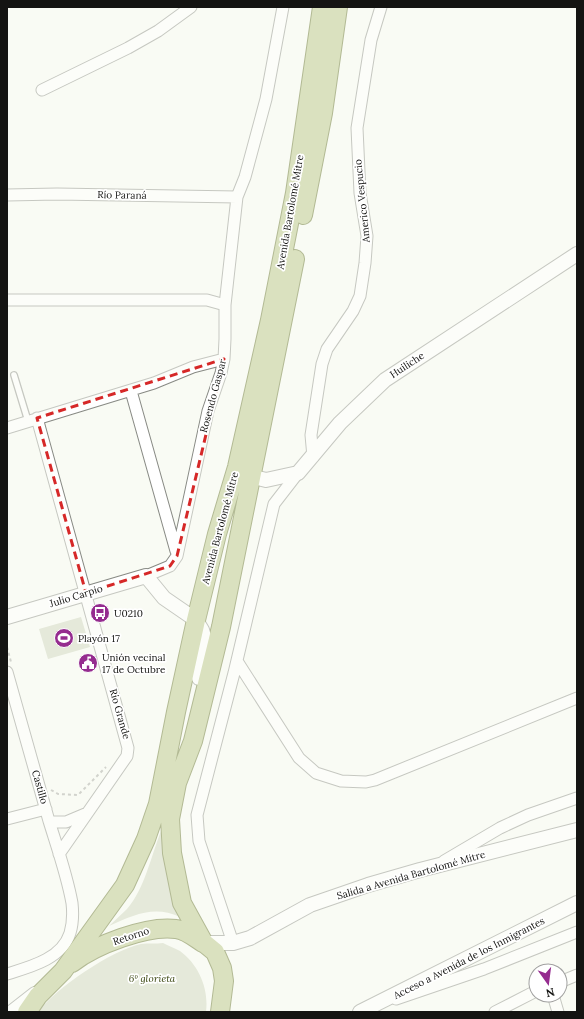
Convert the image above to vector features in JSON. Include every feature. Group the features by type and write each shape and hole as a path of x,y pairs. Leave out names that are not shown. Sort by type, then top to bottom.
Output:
{"main road":[{"name":"Avenida Bartolomé Mitre","path":"27,1012 38,996 63,971 125,885 146,839 158,804 196,620 217,534 237,467 270,320 295,193 322,7"},
{"name":"Avenida Bartolomé Mitre","path":"220,1012 224,981 222,968 215,952 204,943 182,903 170,841 170,819 173,798 196,732 221,627 250,476 282,327 323,114 338,7"},
{"name":"Retorno","path":"63,971 85,955 111,942 142,930 158,928 177,929 204,943"}],"street":[{"path":"42,90 128,48 158,31 192,7"},
{"name":"Rosendo Gaspar","path":"177,556 208,411 221,373 224,359 224,305 237,197 246,177 266,99 283,7"},
{"name":"Americo Vespucio","path":"313,457 311,435 322,364 327,349 353,311 360,296 365,263 367,236 360,193 357,128 371,40 381,7"},
{"path":"7,190 57,194"},
{"name":"Río Paraná","path":"7,196 57,194 237,197"},
{"name":"Huiliche","path":"298,473 340,423 385,380 577,254"},
{"path":"7,300 207,300 224,305"},
{"path":"7,428 131,391 193,367 224,359"},
{"path":"131,391 177,556 170,566 146,576 164,598 196,620 202,630 206,643 204,662 194,700 193,722 196,732"},
{"name":"Río Grande","path":"32,420 86,593 99,652 128,748 126,756 59,854"},
{"path":"250,476 266,480 298,473"},
{"path":"233,943 199,841 197,821 199,803 237,661 274,504 298,473"},
{"name":"Julio Carpio","path":"7,617 146,576"},
{"path":"237,661 299,758 316,773 341,781 366,782 375,780 577,698"},
{"name":"Castillo","path":"7,974 28,968 44,961 62,947 70,934 73,919 72,903 9,667"},
{"path":"436,865 500,828 528,815 577,798"},
{"path":"7,819 46,808"},
{"path":"50,822 66,822 86,813"},
{"name":"Salida a Avenida Bartolomé Mitre","path":"204,943 233,943 254,936 281,920 310,906 368,885 436,865 577,830"},
{"name":"Acceso a Avenida de los Inmigrantes","path":"361,1012 577,903"},
{"path":"361,1012 484,969 577,932"},
{"path":"12,1012 63,971"},
{"path":"494,1012 528,995"}],"lane":[{"path":"14,375 32,420"}],"path":[{"path":"7,647 9,667"},
{"path":"48,786 58,794 78,795 109,764"}],"highlighted area":[{"path":"224,359 177,556 170,566 86,593 37,418"}],"green space":[{"name":"Playón 17","path":"81,617 90,647 48,659 39,629"},
{"path":"161,831 180,917 171,913 144,913 127,918 109,926 127,909 133,901 147,872"},
{"name":"6º glorieta","path":"163,943 180,951 187,957 197,970 206,995 206,1012 38,1012 46,1002 58,992 85,971 100,962 115,954 141,944"}],"place":[{"name":"U0210","path":"100,613"},
{"name":"Playón 17","path":"64,638"},
{"name":"Unión vecinal 17 de Octubre","path":"88,663"}]}
